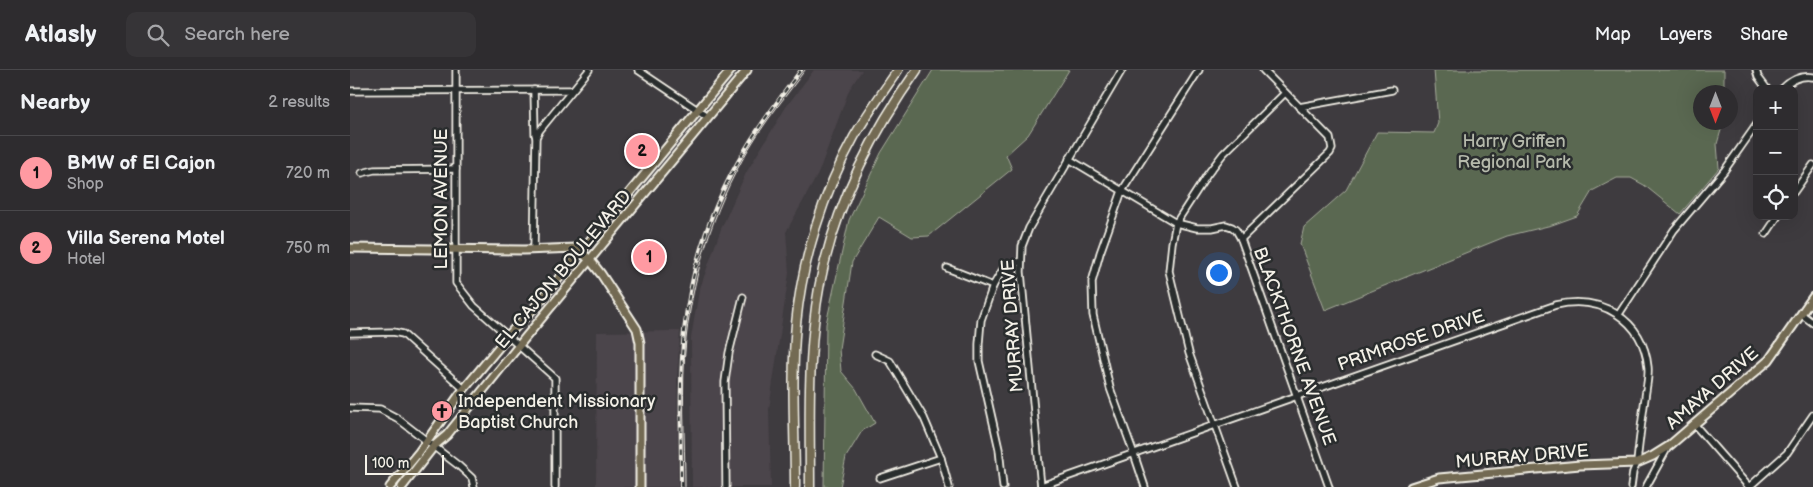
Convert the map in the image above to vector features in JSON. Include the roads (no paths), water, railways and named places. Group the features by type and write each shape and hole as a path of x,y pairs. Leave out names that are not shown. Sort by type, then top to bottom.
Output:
{"highway":[{"path":"795,487 794,376 796,324 808,258 820,216 854,137 898,70"},
{"path":"810,487 814,323 823,265 833,229 849,187 869,144 916,70"}],"main road":[{"name":"EL CAJON BOULEVARD","path":"390,487 464,388 535,307 731,70"},
{"name":"EL CAJON BOULEVARD","path":"402,487 434,446 447,435 746,70"},
{"path":"350,248 534,250 576,248 581,252 590,260 637,329 640,343 640,487"},
{"name":"AMAYA DRIVE","path":"1637,463 1654,456 1669,446 1769,360 1813,297"},
{"name":"MURRAY DRIVE","path":"1411,487 1439,478 1580,465 1637,463"}],"street":[{"name":"LEMON AVENUE","path":"456,70 456,283 458,288 474,306 555,378 555,487"},
{"path":"536,137 589,70"},
{"path":"638,70 708,117"},
{"name":"MURRAY DRIVE","path":"1041,487 1020,261 1022,246 1029,228 1122,70"},
{"path":"1145,487 1110,388 1092,308 1094,270 1122,191 1199,70"},
{"name":"BLACKTHORNE AVENUE","path":"1263,70 1330,138 1332,149 1241,239 1329,487"},
{"path":"1756,70 1758,77 1764,85"},
{"path":"1787,85 1797,78 1813,77"},
{"path":"534,90 536,137 534,250"},
{"path":"350,91 572,90"},
{"path":"1299,107 1392,90"},
{"path":"1236,487 1189,353 1170,271 1172,243 1176,224 1207,175 1223,154 1285,93"},
{"path":"1619,314 1674,230 1724,171 1753,130"},
{"path":"1069,159 1176,224 1197,228 1212,228 1226,225 1232,227 1241,239"},
{"path":"1798,186 1813,164"},
{"path":"362,173 374,170 456,169"},
{"path":"1766,234 1775,220"},
{"path":"1003,487 999,449 979,361 978,344 981,320 993,286 1003,269 1020,261"},
{"path":"947,268 993,286"},
{"path":"726,487 726,382 729,353 743,298"},
{"name":"PRIMROSE DRIVE","path":"1041,487 1569,302 1591,303 1606,307 1619,314 1628,323 1643,346 1648,374 1637,463 1633,472 1631,487"},
{"path":"1801,314 1813,323"},
{"path":"350,333 393,332 403,334 464,388"},
{"path":"875,354 890,361 924,418 941,458 949,487"},
{"path":"350,408 384,410 427,440 472,478 474,487"},
{"path":"1694,424 1749,487 1787,453 1813,415"},
{"path":"1646,487 1669,446"},
{"path":"880,478 941,458"}],"tram line":[{"path":"685,487 683,394 686,339 701,260 719,209 742,160 762,128 805,70"}],"railway":[{"path":"681,487 682,350 687,307 698,259 713,213 734,169 772,108 801,70"}],"place":[{"name":"Villa Serena Motel","path":"642,151"},
{"name":"BMW of El Cajon","path":"649,257"},
{"name":"Independent Missionary Baptist Church","path":"442,411"}],"park label":[{"name":"Harry Griffen Regional Park","path":"1514,151"}]}
